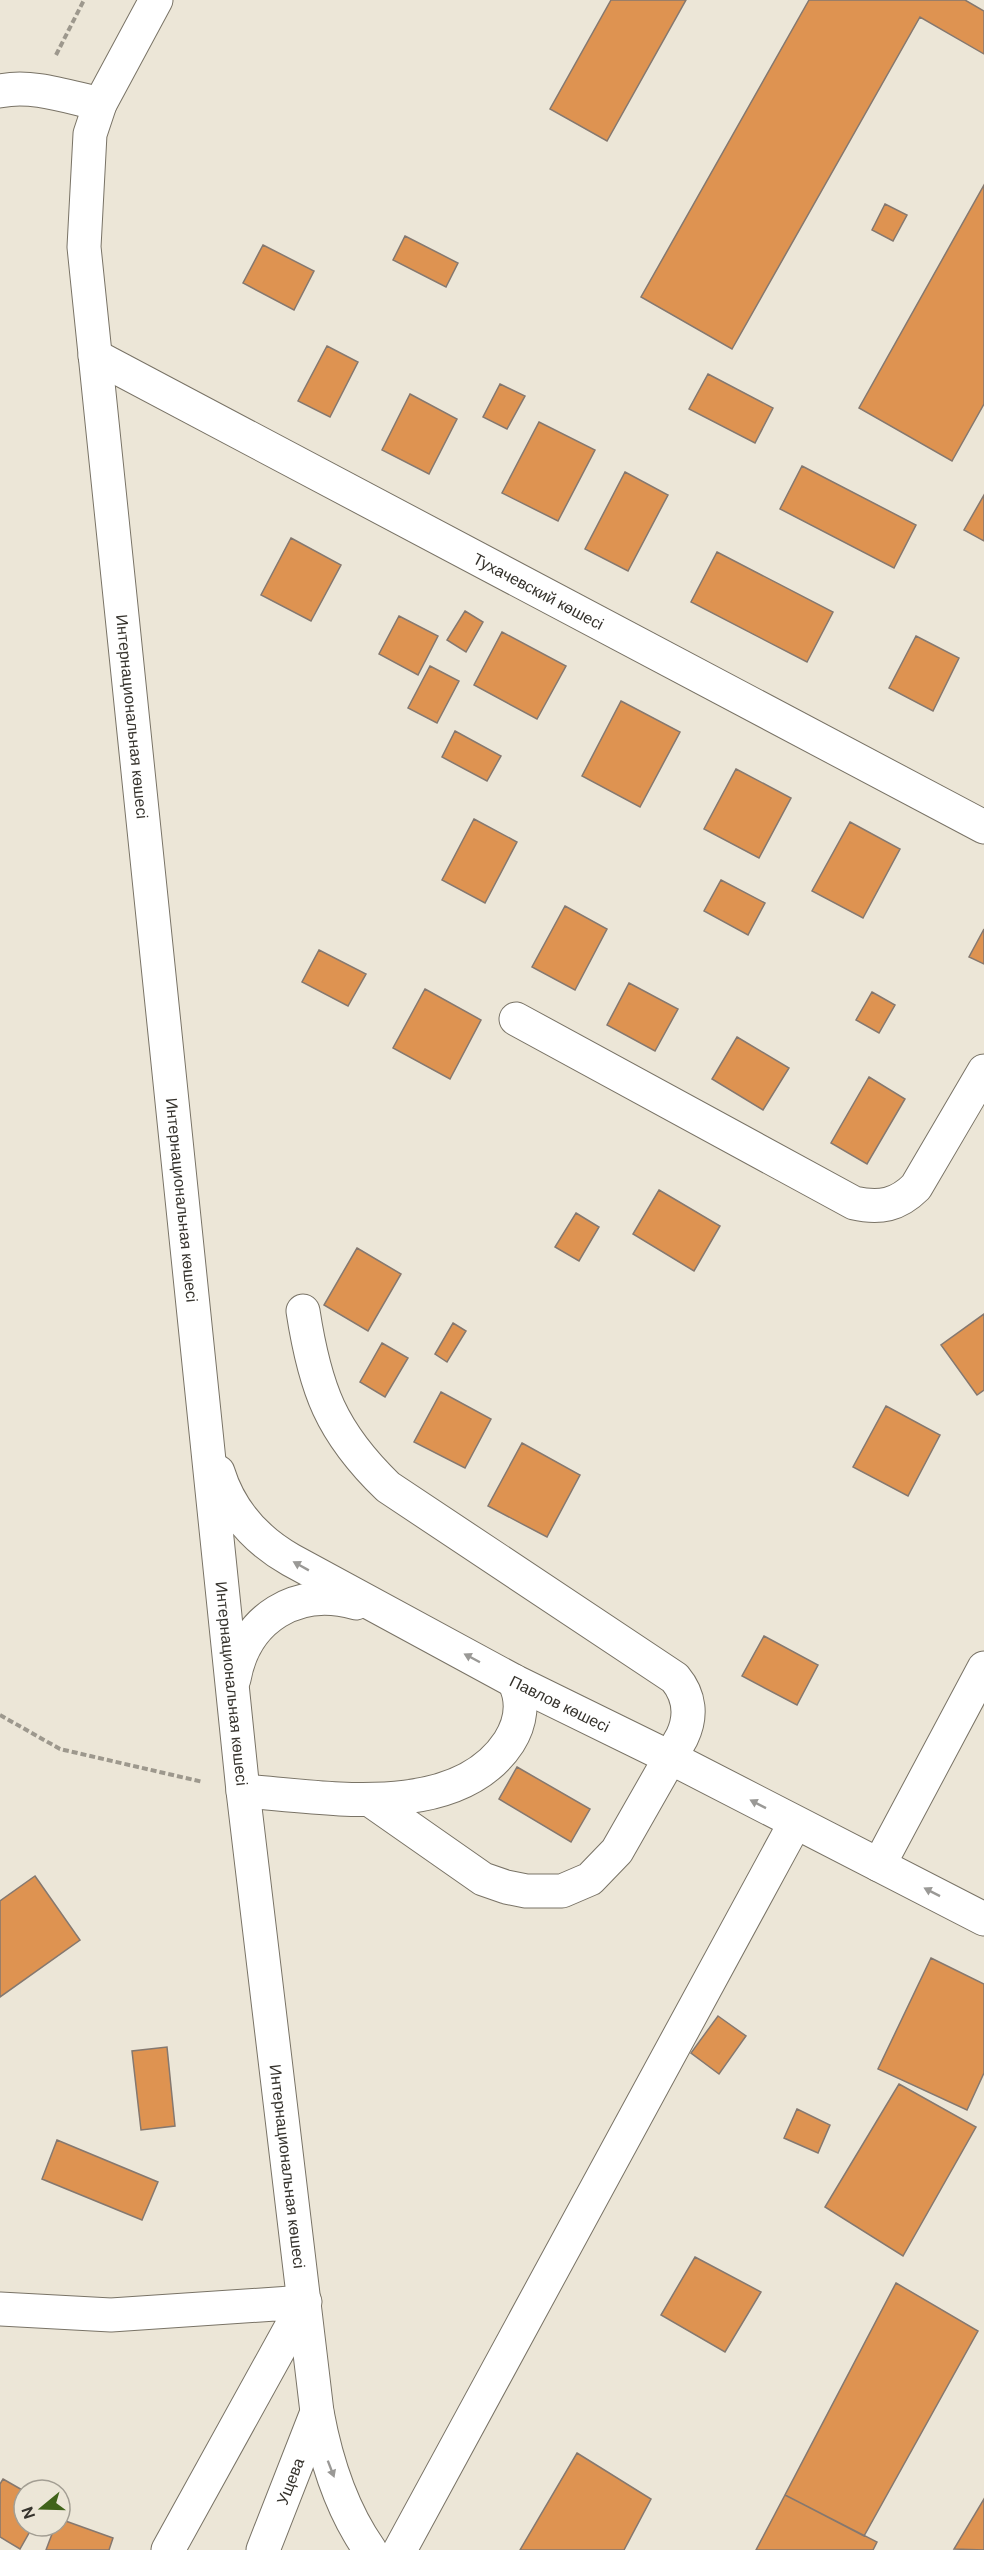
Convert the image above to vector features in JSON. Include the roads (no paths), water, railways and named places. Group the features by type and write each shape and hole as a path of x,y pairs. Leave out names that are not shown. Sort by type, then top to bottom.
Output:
{"street":[{"name":"Интернациональная көшесі","path":"156,0 100,104 90,134 84,247 243,1791 317,2412 326,2457 345,2505 370,2550"},
{"path":"0,91 11,88 37,91 100,104"},
{"name":"Тухачевский көшесі","path":"95,356 984,827"},
{"path":"516,1019 854,1203 871,1206 888,1205 905,1198 916,1187 984,1071"},
{"path":"303,1311 312,1361 329,1410 355,1454 371,1471 388,1487 675,1678 681,1685 688,1704 687,1727 617,1851 590,1880 562,1891 506,1887 483,1879 370,1800"},
{"name":"Павлов көшесі","path":"204,1420 219,1476 229,1498 252,1531 277,1552 514,1681 984,1919"},
{"path":"233,1686 241,1658 257,1628 277,1611 326,1597 386,1612"},
{"path":"879,1865 984,1668"},
{"path":"243,1791 370,1800 419,1796 457,1783 475,1774 504,1749 518,1723 520,1700 514,1681"},
{"path":"400,2550 795,1823"},
{"path":"0,2309 111,2314 304,2302"},
{"path":"168,2550 304,2302"},
{"name":"Ущева","path":"263,2550 317,2412"}]}
